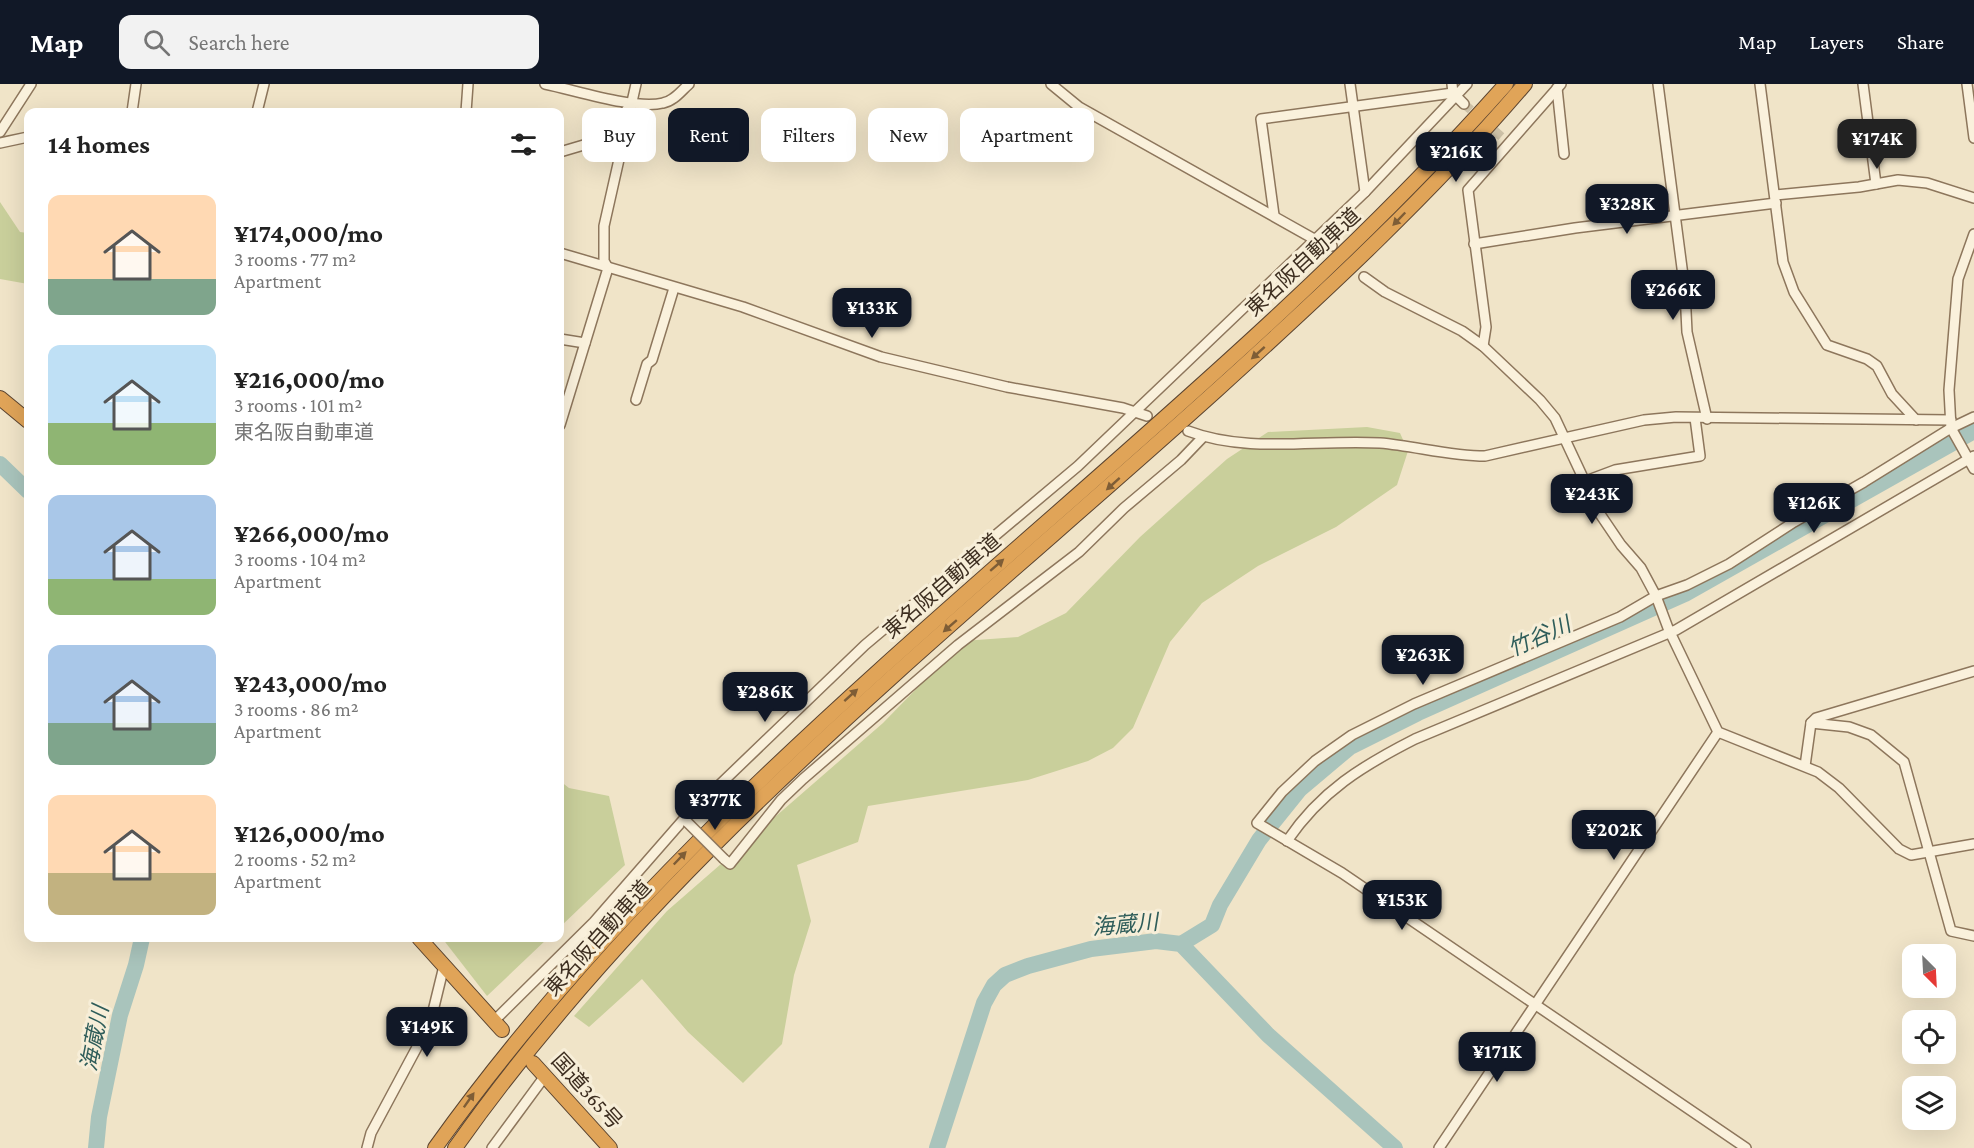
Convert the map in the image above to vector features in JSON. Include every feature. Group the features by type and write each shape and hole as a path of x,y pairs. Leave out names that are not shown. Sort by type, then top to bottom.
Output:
{"highway":[{"name":"東名阪自動車道","path":"435,1148 528,1025 683,855 777,762 1292,302 1431,165 1506,84"},
{"name":"東名阪自動車道","path":"455,1148 535,1041 622,940 703,856 788,773 901,670 1302,313 1390,228 1525,84"},
{"path":"0,398 24,418"},
{"path":"423,942 498,1026"},
{"name":"国道365号","path":"533,1063 610,1148"}],"street":[{"path":"0,132 31,84"},
{"path":"133,108 136,84"},
{"path":"258,108 264,84"},
{"path":"466,108 468,84"},
{"path":"546,84 631,103 662,104 672,100 689,84"},
{"path":"564,412 608,268 604,261 604,226 636,84"},
{"path":"1051,84 1079,107 1314,239 1325,240 1332,246"},
{"path":"1350,84 1365,192"},
{"path":"1274,215 1261,119 1454,91 1467,84"},
{"path":"1658,84 1676,216 1687,332 1707,419"},
{"path":"1760,84 1787,277 1827,345 1867,359 1877,366 1892,394 1916,420"},
{"path":"1863,84 1876,184"},
{"path":"1967,84 1974,138"},
{"path":"1483,346 1486,327 1468,190 1506,141 1559,86"},
{"path":"1559,86 1564,154"},
{"path":"1454,91 1464,104"},
{"path":"498,1026 686,821 865,645 1078,465 1135,412 1365,192 1454,91"},
{"path":"564,151 604,139 631,103"},
{"path":"0,143 24,138"},
{"path":"1474,244 1676,216 1898,180 1913,180 1974,198"},
{"path":"1974,234 1958,279 1949,390 1952,427 1974,469"},
{"path":"564,254 743,307 881,357 1007,387 1086,400 1147,416"},
{"path":"1364,277 1385,292 1462,331 1483,346 1540,400 1555,418 1583,482 1600,514 1621,545 1641,568 1718,732 1805,766 1839,788 1899,849 1911,855 1974,844"},
{"path":"636,400 646,364 652,360 674,288"},
{"path":"564,340 585,343"},
{"path":"1746,1148 1342,873 1257,823 1282,792 1315,761 1352,735 1414,704 1620,617 1687,585 1728,564 1952,427 1974,417"},
{"path":"1188,431 1203,437 1250,443 1380,443 1469,456 1511,451 1564,436 1644,420 1695,418 1916,420 1952,427"},
{"path":"1583,482 1615,470 1700,456 1695,418"},
{"path":"686,821 730,864 781,800 803,778 958,645 1079,552 1203,437"},
{"path":"1286,840 1305,815 1324,796 1379,757 1415,739 1669,631 1969,456"},
{"path":"1805,766 1811,723 1816,718 1974,671"},
{"path":"1811,723 1849,727 1871,735 1904,762 1951,931 1974,936"},
{"path":"1439,1148 1533,1004 1718,732"},
{"path":"367,1148 371,1133 423,1036 433,1011 444,966"},
{"path":"492,1148 545,1076"}],"green space":[{"path":"0,202 20,232 24,232 24,283 0,279"},
{"path":"1367,427 1400,433 1408,451 1397,485 1336,527 1258,566 1202,603 1170,642 1133,728 1113,748 1088,761 1028,780 868,806 858,842 797,865 811,921 794,975 782,1044 743,1083 688,1032 642,979 589,1027 574,1016 667,911 883,723 963,641 1018,637 1066,613 1140,537 1227,459 1268,432"},
{"path":"564,784 569,788 609,796 625,865 564,923"},
{"path":"445,942 544,942 487,996"}],"waterway":[{"name":"竹谷川","path":"1181,944 1212,925 1220,905 1259,840 1300,789 1350,747 1418,713 1685,594 1974,431"},
{"name":"海蔵川","path":"0,464 24,487"},
{"name":"海蔵川","path":"937,1148 984,1003 994,985 1005,975 1028,966 1091,949 1156,941 1181,944 1268,1035 1395,1148"},
{"name":"海蔵川","path":"96,1148 99,1117 120,1015 141,942"}],"tunnel":[{"path":"1464,104 1503,138"}]}
